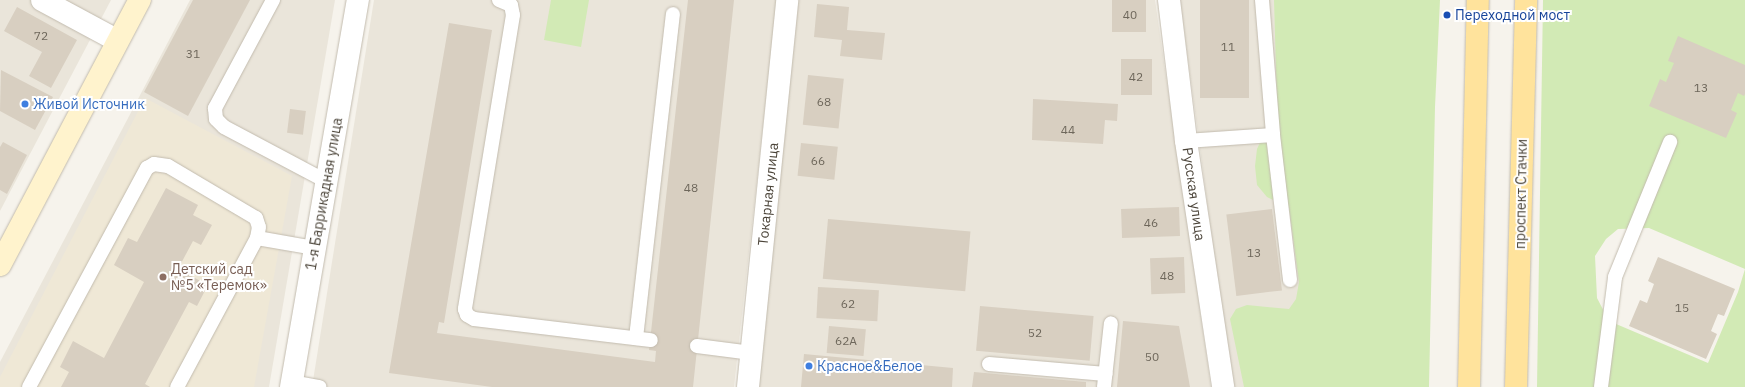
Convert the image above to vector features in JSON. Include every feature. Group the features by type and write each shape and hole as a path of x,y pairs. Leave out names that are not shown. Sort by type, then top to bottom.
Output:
{"main road":[{"path":"0,265 140,0"},
{"path":"1469,387 1478,0"},
{"name":"проспект Стачки","path":"1516,387 1526,0"}],"street":[{"path":"42,0 118,41"},
{"name":"1-я Баррикадная улица","path":"291,385 358,0"},
{"name":"Токарная улица","path":"748,387 787,0"},
{"name":"Русская улица","path":"1169,0 1186,141 1223,387"}],"lane":[{"path":"273,0 215,108 216,119 224,127 326,181"},
{"path":"501,0 511,5 513,15 465,309 467,315 474,319 651,340"},
{"path":"1262,0 1272,135 1290,280"},
{"path":"636,338 673,14"},
{"path":"1186,141 1272,135"},
{"path":"1601,387 1615,277 1670,142"},
{"path":"29,387 147,168 154,164 168,166 256,218 259,227 257,238 178,387"},
{"path":"257,238 315,248"},
{"path":"989,364 1105,381 1111,323"},
{"path":"697,346 752,353"},
{"path":"291,385 320,387"}],"shaded area":[{"path":"0,0 111,0 0,211"},
{"name":"Детский сад №5 «Теремок»","path":"190,0 335,0 269,387 0,387 0,362"},
{"path":"374,0 777,0 734,387 312,387"},
{"path":"795,0 1155,0 1211,387 755,387"},
{"path":"1180,0 1292,0 1353,387 1232,387"},
{"name":"Детский сад №5 «Теремок»","path":"145,98 292,176 254,387 0,387 0,377"}],"green space":[{"path":"551,0 589,0 581,47 544,40"},
{"path":"1274,0 1440,0 1435,107 1429,387 1244,387 1230,319 1236,309 1247,305 1289,309 1296,299 1299,282 1289,208 1267,197 1257,185 1255,166 1257,149 1277,106"},
{"path":"1543,0 1745,0 1745,269 1745,387 1537,387","holes":["1649,228 1745,269 1738,292 1708,363 1609,321 1597,298 1595,256 1606,239 1618,229"]}],"building":[{"path":"193,0 250,0 188,116 144,92"},
{"path":"688,0 734,0 693,387 492,387 389,373 449,23 492,30 444,323 439,322 437,333 655,362 656,351 649,350"},
{"path":"1112,0 1146,0 1146,32 1112,32"},
{"path":"1200,0 1249,0 1249,98 1200,98"},
{"path":"817,4 849,7 847,30 885,33 882,60 840,56 842,40 814,37"},
{"path":"17,7 77,40 51,88 29,76 42,52 4,31"},
{"path":"1678,36 1745,65 1745,94 1744,96 1738,93 1731,110 1737,113 1726,138 1649,106 1660,79 1666,82 1674,63 1668,61"},
{"path":"1121,59 1152,59 1152,95 1121,95"},
{"name":"Живой Источник","path":"1,70 53,97 35,130 0,111"},
{"path":"808,75 844,79 839,128 803,125"},
{"path":"1033,99 1118,104 1117,121 1105,120 1103,144 1032,140"},
{"path":"290,109 306,111 303,135 287,133"},
{"path":"3,142 27,155 7,194 0,190 0,147"},
{"path":"801,143 838,147 834,180 798,176"},
{"path":"166,188 198,205 193,215 212,225 201,245 193,241 178,269 208,285 197,306 189,302 145,384 150,387 61,387 69,372 60,367 73,341 104,358 144,282 114,265 128,238 137,242"},
{"path":"1179,207 1180,236 1122,238 1121,209"},
{"path":"1272,209 1282,290 1236,296 1226,215"},
{"path":"828,219 970,231 965,291 823,279"},
{"path":"1184,257 1185,293 1151,294 1150,258"},
{"path":"1658,257 1735,289 1724,316 1718,314 1711,331 1717,334 1706,359 1629,326 1640,300 1647,303 1654,284 1648,281"},
{"path":"818,287 879,290 877,321 816,318"},
{"path":"980,306 1094,316 1090,361 976,351"},
{"path":"1123,321 1179,326 1190,387 1117,387"},
{"path":"829,326 866,329 864,356 827,353"},
{"path":"804,354 953,368 952,387 801,387"},
{"path":"974,372 1086,382 1086,387 972,387"}],"place":[{"name":"Переходной мост","path":"1447,15"},
{"name":"Живой Источник","path":"25,104"},
{"name":"Детский сад №5 «Теремок»","path":"163,277"},
{"name":"Красное&Белое","path":"809,366"}]}
